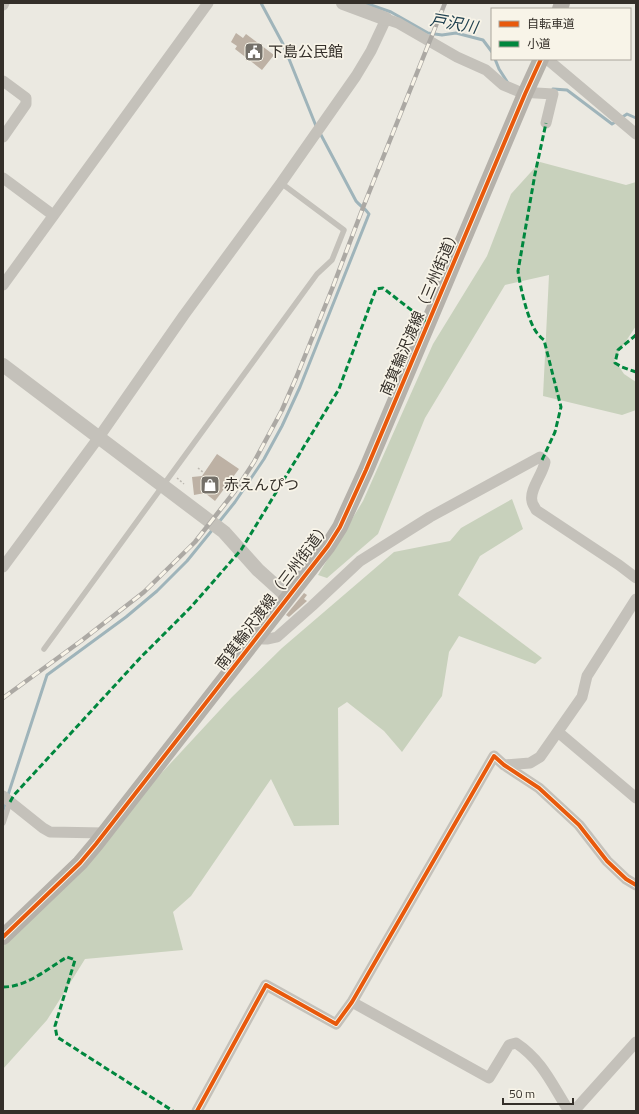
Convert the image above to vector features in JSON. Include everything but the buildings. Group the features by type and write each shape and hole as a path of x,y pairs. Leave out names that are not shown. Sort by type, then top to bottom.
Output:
{"main road":[{"name":"南箕輪沢渡線（三州街道）","path":"3,937 80,862 104,833 259,636 328,546 340,527 354,498 541,60"}],"street":[{"path":"3,285 208,3"},
{"path":"343,3 398,23 457,57 486,70 503,85 520,92 553,94 546,123"},
{"path":"3,567 99,437 184,314 281,183 356,76 371,51 386,19"},
{"path":"548,60 636,134"},
{"path":"3,81 26,98 26,104 3,137"},
{"path":"3,178 53,215"},
{"path":"3,365 99,437 168,480 224,532 258,570 288,597"},
{"path":"259,636 263,639 277,636 312,606 360,561 430,517 540,457 545,462 544,470 534,488 531,500 536,510 636,578"},
{"path":"504,765 530,763 540,757 582,697 587,676 636,599"},
{"path":"558,732 636,798"},
{"path":"197,1111 266,985 336,1024 352,1002 494,756 504,765 539,788 579,825 607,862 626,879 636,885"},
{"path":"7,799 50,832 104,833"},
{"path":"352,1002 489,1078 509,1045 516,1043 539,1063 569,1111"},
{"path":"574,1111 636,1042"}],"lane":[{"path":"44,650 317,274 332,260 344,230 281,183"},
{"path":"3,823 7,799"}],"path":[{"path":"198,468 204,473"},
{"path":"168,480 184,484"}],"green space":[{"path":"540,162 626,185 636,182 636,326 614,359 624,374 636,382 636,410 622,415 543,396 549,275 505,285 425,418 378,534 327,578 318,575 363,501 433,344 487,256 511,194"},
{"path":"512,499 523,529 480,556 458,595 542,658 535,664 459,636 449,652 442,696 402,752 384,731 347,702 338,708 339,825 294,826 271,779 191,896 173,912 183,950 85,959 47,1020 3,1069 3,944 232,697 282,648 394,552 450,541 461,528"}],"waterway":[{"path":"261,3 283,44 316,126"},
{"name":"戸沢川","path":"365,3 391,12 428,33 442,35 456,33 483,40 491,51"},
{"name":"戸沢川","path":"495,60 508,83"},
{"name":"戸沢川","path":"553,89 567,90 612,124 617,121"},
{"name":"戸沢川","path":"621,118 627,114 636,118"},
{"path":"219,522 235,502 264,459 282,426 300,387 369,214 356,201 320,133"},
{"path":"8,795 47,675 126,617 157,591 187,561 213,529"},
{"path":"3,811 5,804"}],"railway":[{"path":"3,698 81,641 144,592 195,542 235,491 254,462 282,410 296,378 445,3"}],"marked path":[{"path":"542,460 555,432 561,407 544,340 537,333 531,321 518,271 535,174 546,123"},
{"path":"10,802 14,795 141,657 190,608 241,550 339,389 376,289 383,288 428,323"},
{"path":"636,335 618,350 615,363 636,372"},
{"path":"3,987 29,981 67,957 75,960 55,1026 57,1037 173,1111"}],"cycle path":[{"path":"3,937 80,863 96,844 328,546 340,527 366,470 541,60"},
{"path":"197,1111 266,985 336,1024 352,1002 494,756 504,765 539,788 579,825 607,861 626,879 636,885"}],"place":[{"name":"下島公民館","path":"254,52"},
{"name":"赤えんぴつ","path":"210,485"}]}
